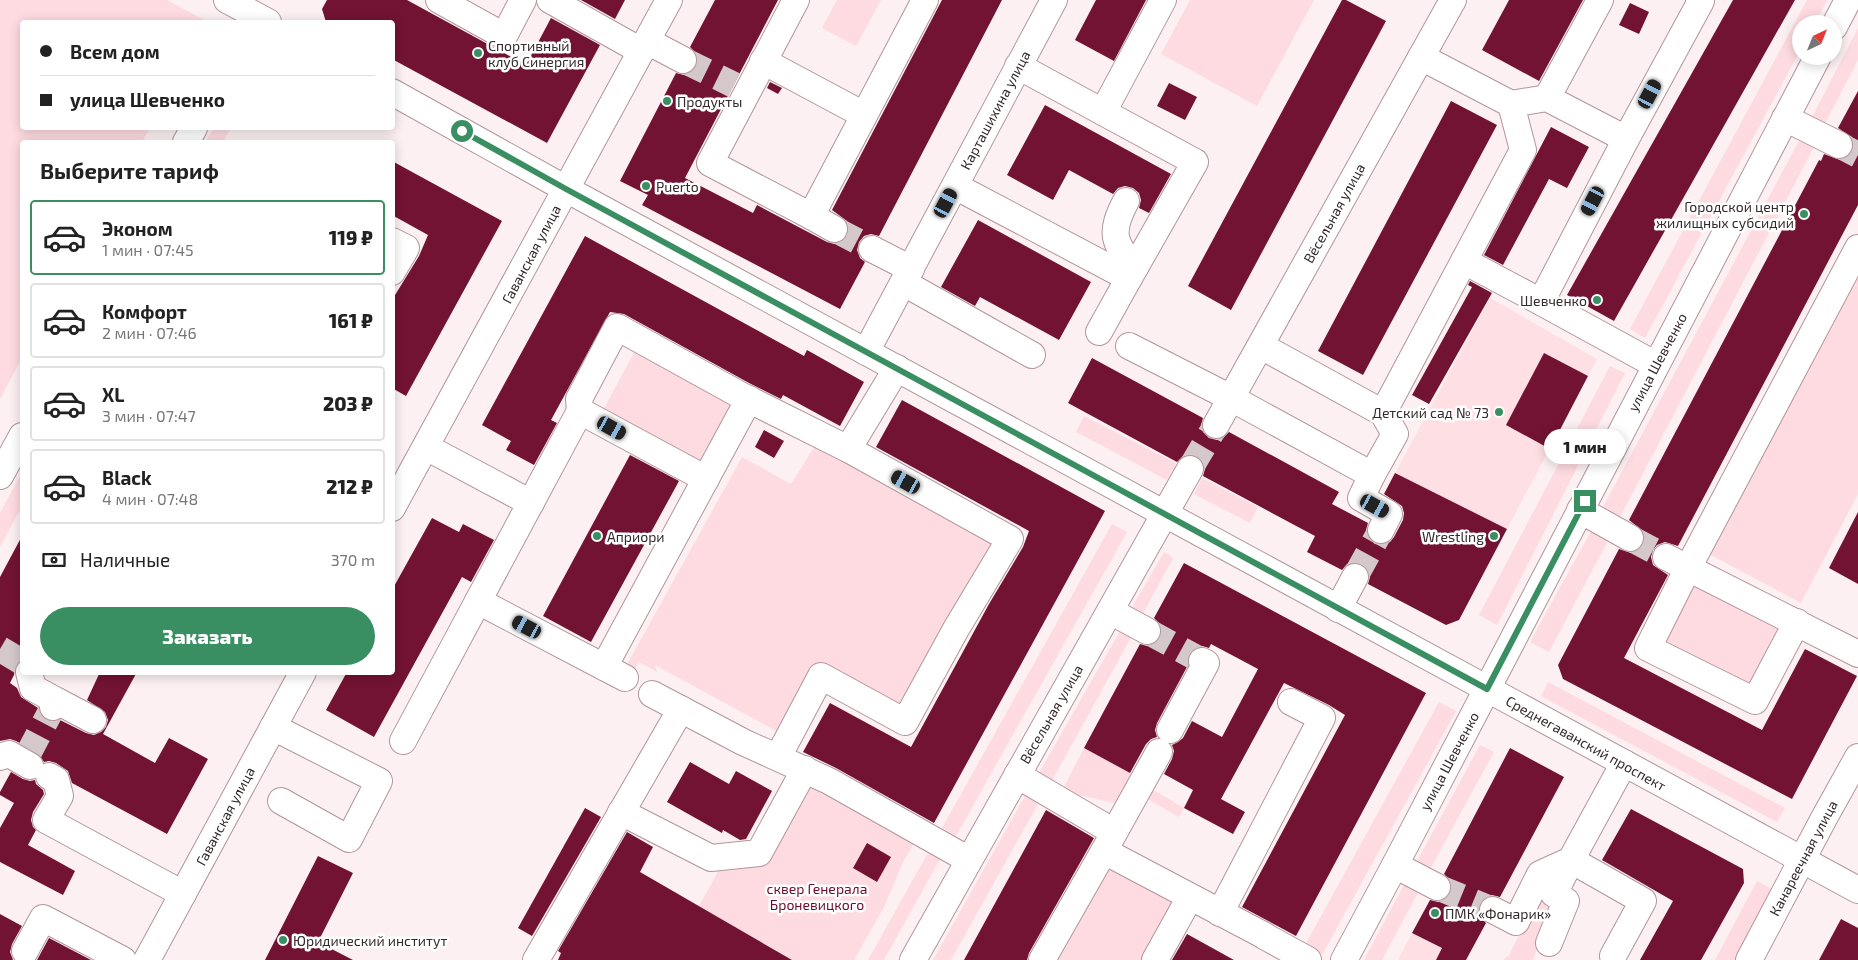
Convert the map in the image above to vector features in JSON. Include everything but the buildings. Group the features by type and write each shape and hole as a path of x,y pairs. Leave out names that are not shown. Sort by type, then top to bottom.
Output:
{"street":[{"path":"227,0 260,15"},
{"path":"439,0 504,36 523,0"},
{"path":"550,0 644,46 683,60"},
{"name":"Гаванская улица","path":"395,503 669,0"},
{"path":"796,0 763,61 740,89 710,163 834,229"},
{"path":"811,216 925,0"},
{"name":"Карташихина улица","path":"866,352 1054,0"},
{"path":"1103,112 1162,0"},
{"name":"Вёсельная улица","path":"1216,425 1452,0"},
{"path":"1547,98 1600,0"},
{"path":"1541,302 1701,1 1699,0"},
{"path":"1840,15 1848,0"},
{"path":"1420,57 1511,104 1547,98 1626,139"},
{"path":"763,61 864,115"},
{"name":"улица Шевченко","path":"1344,960 1813,65"},
{"path":"1018,66 1195,162 1099,332"},
{"name":"Среднегаванский проспект","path":"395,94 566,189 1858,890"},
{"path":"1383,413 1523,150 1511,104"},
{"path":"1785,118 1839,145"},
{"path":"955,186 1132,272"},
{"path":"1126,201 1117,217 1115,237 1132,272"},
{"path":"395,242 406,248 395,267"},
{"path":"1797,622 1755,701 1648,648 1677,563 1858,248"},
{"path":"872,249 907,276 1032,355"},
{"path":"1464,261 1656,365"},
{"path":"402,741 580,412 579,399 617,328 749,399 848,449 1010,539 956,629 905,722 821,676 778,757"},
{"path":"1129,346 1231,398 1372,475"},
{"path":"1260,346 1383,413 1394,434 1361,498 1390,514 1381,530"},
{"path":"848,449 896,368"},
{"path":"478,601 614,673 706,479 749,399"},
{"path":"580,412 706,479"},
{"path":"0,476 20,440"},
{"path":"426,447 531,503"},
{"name":"Вёсельная улица","path":"913,960 1190,469"},
{"path":"1580,510 1630,538"},
{"path":"1677,563 1858,654"},
{"path":"1338,608 1355,577"},
{"path":"1110,611 1147,632"},
{"path":"1042,960 1206,663 1202,661"},
{"path":"30,675 33,688 55,704 93,720"},
{"name":"Гаванская улица","path":"147,960 301,675"},
{"path":"652,694 805,769 969,860"},
{"path":"1220,913 1322,718 1291,702"},
{"path":"536,960 680,709"},
{"path":"273,727 380,781 349,839 281,801"},
{"path":"0,757 10,754 56,780 60,796 46,820 183,894"},
{"name":"Канареечная улица","path":"1756,958 1822,820 1858,757"},
{"path":"1550,944 1566,902 1544,889 1540,874 1572,860 1624,764"},
{"path":"621,812 711,858 759,853 805,769"},
{"path":"1017,775 1190,897 1308,960"},
{"path":"1572,860 1643,901 1613,956"},
{"path":"1395,865 1437,886"},
{"path":"1500,917 1516,922 1544,889"},
{"path":"1155,960 1190,897"},
{"path":"25,951 43,918 122,960"}],"shaded area":[{"name":"Детский сад № 73","path":"1490,298 1597,359 1507,529 1395,473"},
{"path":"1412,933 1463,960 1398,960"}],"green space":[{"path":"0,0 167,0 204,20 20,20 20,130 149,130 143,140 20,140 20,362 0,399"},
{"path":"837,0 881,0 856,46 822,28"},
{"path":"1190,0 1314,0 1257,106 1161,54"},
{"path":"1807,0 1827,0 1820,15 1799,15"},
{"path":"1792,28 1792,65 1645,338 1630,329"},
{"path":"1858,28 1858,60 1821,131 1809,123 1839,65 1842,65 1842,59"},
{"path":"213,130 230,130 224,140 206,140"},
{"path":"1800,139 1814,147 1619,519 1602,509"},
{"path":"1858,271 1858,494 1801,603 1709,554"},
{"path":"637,347 735,401 697,469 600,416"},
{"path":"1610,366 1625,373 1497,625 1479,615"},
{"path":"1084,416 1176,463 1167,480 1076,432"},
{"path":"820,438 1000,537 903,712 815,664 778,732 655,665 657,672 639,662 630,678 625,668 742,457 791,484"},
{"path":"20,476 20,510 0,547 0,513"},
{"path":"1202,478 1258,507 1250,523 1194,494"},
{"path":"1112,524 1127,532 956,836 942,828"},
{"path":"1594,526 1611,535 1549,652 1530,642"},
{"path":"1164,552 1173,558 1140,619 1129,613"},
{"path":"1692,583 1782,628 1752,687 1663,641"},
{"path":"1123,626 1134,632 1049,786 1036,778"},
{"path":"1548,682 1785,808 1777,822 1541,696"},
{"path":"1439,702 1456,711 1322,955 1304,947"},
{"path":"1480,745 1494,752 1428,873 1415,865"},
{"path":"1084,748 1139,778 1123,805 1062,791"},
{"path":"1145,785 1184,808 1179,817 1139,794"},
{"name":"сквер Генерала Броневицкого","path":"814,788 918,836 903,862 884,907 854,960 792,960 699,906 720,868 760,867 802,792"},
{"path":"1025,796 1038,804 951,960 933,960"},
{"path":"929,851 941,857 884,960 868,960"},
{"path":"1108,861 1176,899 1142,960 1053,960"},
{"path":"1407,879 1421,887 1382,960 1364,960"},
{"path":"1757,881 1775,891 1738,960 1715,960"},
{"path":"1538,902 1548,903 1551,912 1533,960 1503,960 1509,955 1533,907"}],"tunnel":[{"path":"683,60 734,85"},
{"path":"1839,145 1858,155"},
{"path":"834,229 872,249"},
{"path":"1190,469 1216,425"},
{"path":"1355,577 1381,530"},
{"path":"1630,538 1666,557"},
{"path":"1147,631 1202,661"},
{"path":"0,649 20,661"},
{"path":"26,758 53,707"},
{"path":"1437,887 1493,910"}],"place":[{"name":"Спортивный клуб Синергия","path":"478,53"},
{"name":"Продукты","path":"667,101"},
{"name":"Puerto","path":"646,186"},
{"name":"Городской центр жилищных субсидий","path":"1804,214"},
{"name":"Шевченко","path":"1597,300"},
{"name":"Детский сад № 73","path":"1499,412"},
{"name":"Априори","path":"597,536"},
{"name":"Wrestling","path":"1494,536"},
{"name":"ПМК «Фонарик»","path":"1435,913"},
{"name":"Юридический институт","path":"283,940"}],"route":[{"path":"462,131 1487,689 1585,501"}]}
